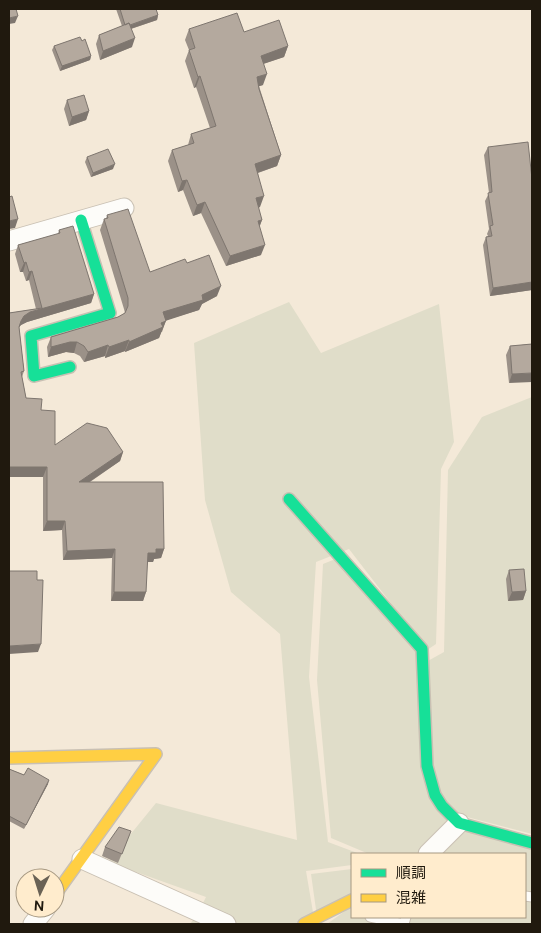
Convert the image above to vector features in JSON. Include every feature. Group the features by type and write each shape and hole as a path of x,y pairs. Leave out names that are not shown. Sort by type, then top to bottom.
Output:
{"street":[{"path":"9,240 124,208"},
{"path":"70,368 34,376 30,336 110,313 80,220"},
{"path":"289,500 422,649 427,766 435,794 442,806 459,823 532,843"},
{"path":"9,758 156,754 65,882"},
{"path":"429,853 459,823"},
{"path":"82,859 226,924"},
{"path":"304,924 351,900"}],"lane":[{"path":"334,909 351,913"},
{"path":"375,918 404,924 406,918"}],"shaded area":[{"path":"289,302 321,353 439,304 454,442 441,469 436,644 427,650 349,549 316,562 309,677 328,842 357,853 351,853 351,865 306,871 315,924 190,924 206,897 108,862 156,803 297,840 280,634 231,592 205,500 194,343"},
{"path":"532,397 532,834 467,817 417,853 367,853 331,838 317,680 323,564 343,556 426,662 444,652 448,470 482,417"},
{"path":"468,820 532,836 532,924 327,924 351,907 351,918 526,918 526,853 422,853"},
{"path":"351,869 351,902 318,924 311,874"}],"building":[{"path":"9,9 16,9 18,16 9,18"},
{"path":"120,9 156,9 158,15 125,25"},
{"path":"237,13 244,32 279,20 288,46 261,56 267,74 257,77 259,89 281,155 255,164 264,196 256,198 262,220 258,221 265,245 230,256 205,202 197,205 187,180 182,181 172,150 194,143 191,134 216,126 200,76 198,77 189,50 195,48 189,29"},
{"path":"129,23 135,38 103,51 99,35"},
{"path":"80,37 82,41 85,39 91,56 62,66 54,46"},
{"path":"84,95 89,111 72,117 67,100"},
{"path":"528,142 532,179 532,282 493,288 486,237 492,236 490,226 493,225 488,193 492,192 488,147"},
{"path":"108,149 115,164 93,173 87,157"},
{"path":"12,196 18,219 9,221 9,197"},
{"path":"128,209 150,272 185,259 187,263 209,255 221,286 202,295 203,300 163,312 166,321 161,323 163,327 129,342 129,340 109,347 108,345 88,352 84,346 77,342 51,347 51,337 118,317 125,313 128,306 128,298 104,219 108,218 107,215"},
{"path":"73,226 94,294 30,312 24,316 19,327 24,371 21,372 26,398 42,399 41,410 55,411 55,445 87,423 107,428 123,452 79,482 163,482 164,549 156,549 156,553 148,553 146,592 114,592 115,549 67,551 65,521 47,521 47,467 9,467 9,313 42,308 32,271 29,272 26,262 24,263 18,245 60,233 59,230"},
{"path":"532,344 532,373 512,374 510,346"},
{"path":"524,569 526,591 512,592 509,570"},
{"path":"9,571 37,571 37,580 43,580 41,644 9,646"},
{"path":"28,768 49,780 26,825 9,816 9,769 24,775"},
{"path":"119,827 131,831 122,854 105,847"}],"traffic: fast":[{"path":"70,367 34,376 31,336 110,313 81,220"},
{"path":"289,499 422,649 427,766 435,795 442,806 459,823 532,843"}],"traffic: slow":[{"path":"9,758 156,754 65,881"},
{"path":"304,924 351,900"}]}
